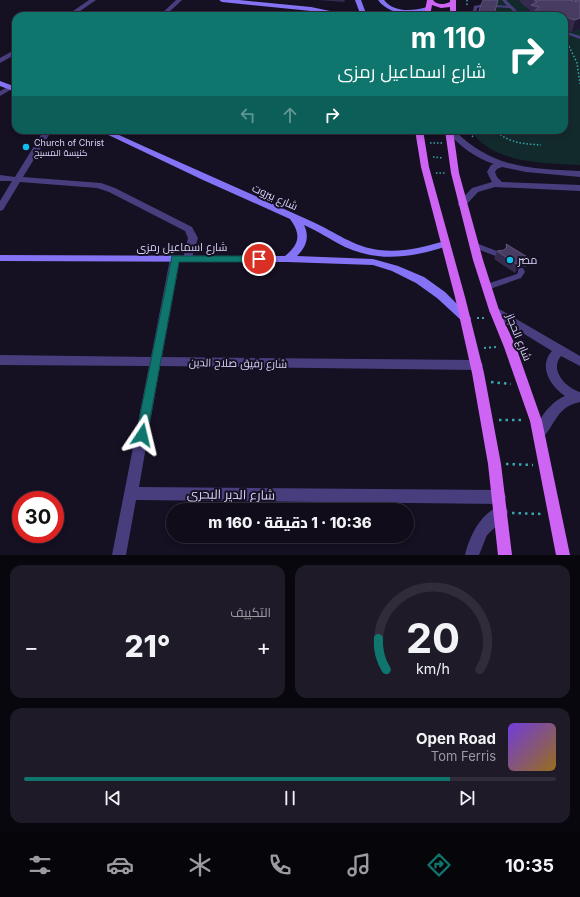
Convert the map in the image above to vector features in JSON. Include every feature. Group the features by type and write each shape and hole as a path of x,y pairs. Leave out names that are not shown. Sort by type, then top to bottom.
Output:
{"main road":[{"path":"427,12 430,1 433,4 442,6 449,5 453,1"},
{"path":"453,1 453,12"},
{"path":"419,134 423,157 477,365 499,497 505,555"},
{"name":"شارع الحجاز","path":"450,134 455,173 474,245 496,314 524,384 536,421 562,550"}],"street":[{"path":"75,12 93,0"},
{"path":"166,12 179,0"},
{"path":"222,0 328,12"},
{"path":"358,0 362,12"},
{"path":"381,0 384,5 391,9 415,11 427,9"},
{"path":"0,61 12,54"},
{"path":"0,83 12,89"},
{"path":"0,94 12,89"},
{"path":"0,208 46,134"},
{"name":"شارع بيروت","path":"111,134 358,248 378,254 414,253 445,244"},
{"path":"453,134 467,148 481,156 501,164 535,171 580,174"},
{"path":"499,184 493,178 491,172 494,167 501,164"},
{"path":"0,178 87,183 112,190 189,229 193,238 188,259"},
{"path":"462,204 475,190 487,185 499,184 580,188"},
{"path":"287,259 300,247 303,237 301,227 294,218"},
{"name":"شارع اسماعيل رمزى","path":"0,258 287,259 352,260 373,262 387,265 420,280 466,318"},
{"path":"120,555 175,259"},
{"path":"496,314 580,361"},
{"path":"560,350 552,359 552,372 561,386 578,397"},
{"name":"شارع رفيق صلاح الدين","path":"0,360 477,365"},
{"path":"538,433 559,405 578,397"},
{"name":"شارع الدير البحرى","path":"131,493 499,497"},
{"path":"472,555 477,540 487,523 501,512"},
{"path":"562,550 571,555"}],"lane":[{"path":"504,0 516,12"},
{"path":"474,12 475,6 484,5"},
{"path":"496,6 509,6"},
{"path":"568,34 580,38"},
{"path":"474,245 500,255"},
{"path":"487,287 519,276 521,270"}],"path":[{"path":"568,45 577,63 580,84"},
{"path":"419,134 451,144"},
{"path":"499,134 513,142 541,145"},
{"path":"423,157 452,159"},
{"path":"427,172 455,173"},
{"path":"466,318 496,314"},
{"path":"472,348 510,347"},
{"path":"480,382 524,384"},
{"path":"486,420 536,421"},
{"path":"494,464 545,465"},
{"path":"501,512 555,515"}],"green space":[{"path":"483,0 580,0 580,165 520,160 492,150 480,141 474,134 568,134 568,12 480,12"}],"building":[{"path":"483,0 498,0 495,12 478,12"},
{"path":"534,0 570,0 577,2 575,0 580,0 580,18 575,20 568,18 568,12 533,12 539,7 531,5 537,2"},
{"path":"506,244 529,258 522,258 518,265 497,251 504,250 507,247"}],"place":[{"name":"Church of Christ كنيسة المسيح","path":"26,147"},
{"name":"مصر","path":"510,260"}],"route":[{"path":"142,435 175,259 259,259"}]}
